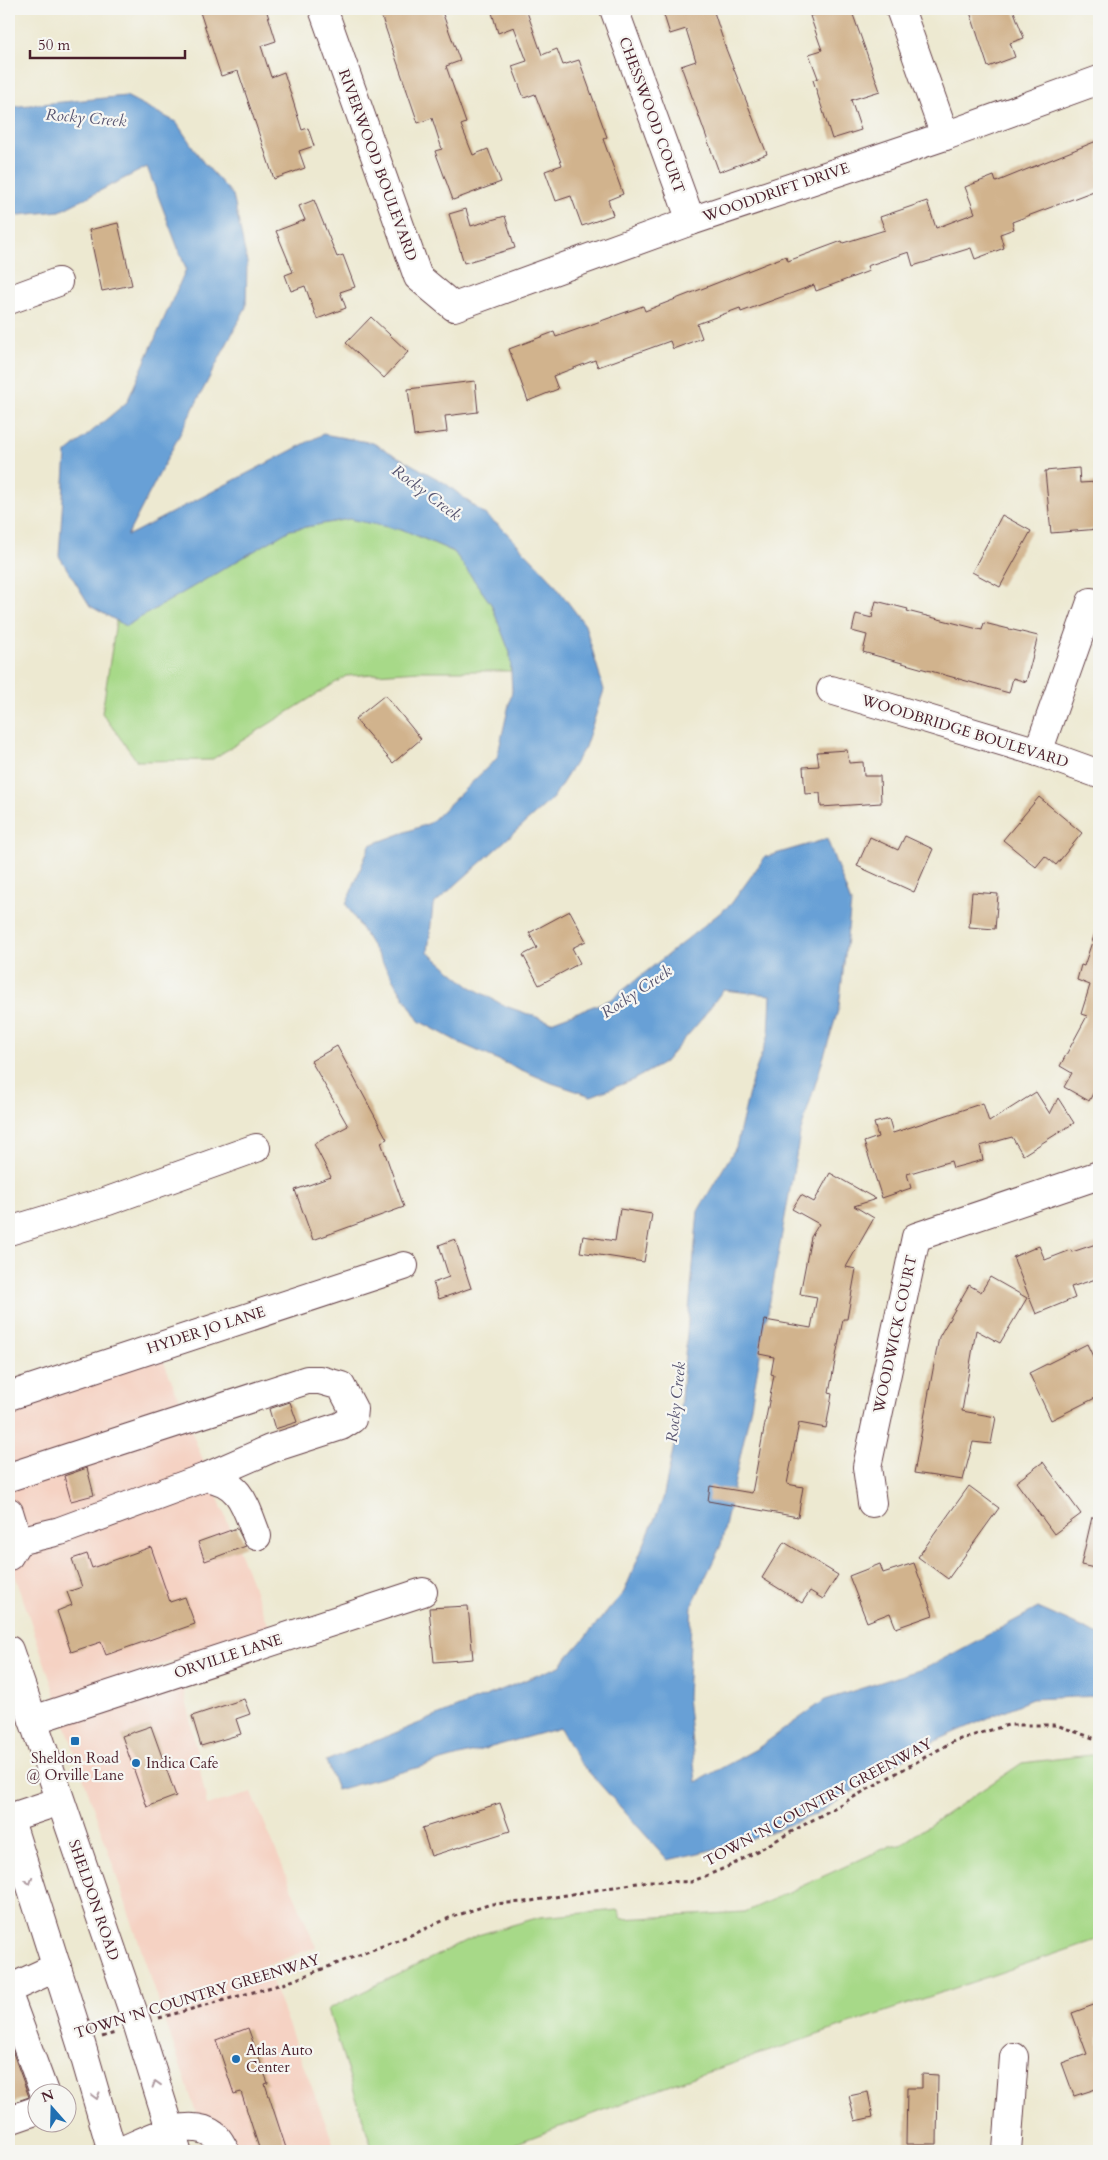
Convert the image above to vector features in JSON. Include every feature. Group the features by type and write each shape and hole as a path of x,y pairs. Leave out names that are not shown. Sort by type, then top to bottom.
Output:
{"street":[{"name":"RIVERWOOD BOULEVARD","path":"323,9 418,277 454,307"},
{"name":"CHESSWOOD COURT","path":"614,9 691,221"},
{"path":"900,9 945,136"},
{"name":"WOODDRIFT DRIVE","path":"454,307 691,221 945,136 1099,80"},
{"path":"9,300 58,282"},
{"path":"1038,752 1090,602"},
{"name":"WOODBRIDGE BOULEVARD","path":"831,690 1038,752 1099,774"},
{"path":"9,1232 108,1201 256,1148"},
{"name":"WOODWICK COURT","path":"872,1503 867,1467 916,1237 1099,1174"},
{"name":"HYDER JO LANE","path":"9,1396 404,1266"},
{"path":"9,1477 307,1380 320,1380 341,1386 353,1409 352,1420 341,1426 270,1449 206,1477 60,1530 14,1549 9,1512"},
{"path":"206,1477 222,1480 240,1496 257,1536"},
{"name":"ORVILLE LANE","path":"33,1720 423,1592"},
{"name":"SHELDON ROAD","path":"9,1650 138,2026 174,2141"},
{"path":"60,1801 9,1818 81,2044 112,2151"},
{"path":"9,1989 57,1968"},
{"path":"9,1997 40,2082"},
{"path":"1007,2151 1014,2057"},
{"path":"9,2120 28,2113"},
{"path":"121,2151 174,2141 188,2128 203,2130 215,2136 225,2151"}],"path":[{"name":"TOWN 'N COUNTRY GREENWAY","path":"81,2044 286,1983 416,1934 449,1918 491,1904 525,1902 649,1882 691,1882 732,1865 954,1741 1008,1725 1056,1725 1099,1740"}],"shaded area":[{"path":"162,1357 270,1629 57,1700 9,1557 9,1410 19,1404"},
{"path":"183,1684 207,1805 252,1793 316,1947 266,1966 336,2151 209,2151 65,1723"}],"green space":[{"path":"349,519 406,531 454,552 491,604 510,653 511,671 419,671 346,676 211,760 137,761 102,713 116,621 126,626 290,530"},
{"path":"1099,1754 1099,1939 673,2084 496,2151 373,2151 328,2009 478,1935 540,1917 618,1910 621,1919 745,1912 892,1845 900,1845 1022,1763"}],"water":[{"name":"Rocky Creek","path":"126,96 176,122 203,162 233,195 247,262 246,307 127,536 323,434 373,443 445,483 502,528 549,577 585,625 604,690 585,747 553,798 433,905 428,952 469,986 505,1006 551,1022 612,999 731,904 765,857 827,839 851,903 839,1007 800,1134 750,1411 721,1545 692,1605 687,1697 696,1782 758,1748 825,1700 928,1667 1038,1608 1099,1635 1099,1696 1032,1699 924,1746 817,1814 742,1843 668,1860 578,1760 560,1728 337,1790 326,1761 560,1666 624,1592 663,1499 679,1421 698,1211 736,1147 752,1080 769,1034 771,995 723,990 700,1021 664,1063 631,1081 591,1096 552,1083 503,1062 462,1044 419,1021 346,904 370,845 430,823 497,758 512,691 510,653 491,604 454,552 406,531 349,519 290,530 126,626 90,606 59,556 66,453 127,402 186,269 147,167 60,211 9,216 9,107"}],"building":[{"path":"199,9 266,9 276,41 261,46 271,77 284,72 302,130 308,128 314,146 299,151 305,168 274,179 238,71 221,76"},
{"path":"379,9 441,9 460,61 446,66 466,123 461,125 473,155 488,149 501,182 453,200 435,151 442,149 432,118 418,123"},
{"path":"491,9 526,9 542,55 557,49 563,65 579,60 607,137 603,139 623,194 608,200 613,215 582,226 571,196 556,201 545,171 562,165 535,94 524,98 512,66 527,61 514,27 498,33"},
{"path":"662,9 713,9 726,49 767,154 719,172 681,66 696,61 686,29 670,34"},
{"path":"830,9 851,9 880,91 851,100 861,130 832,139 813,80 818,78 809,54 822,50 810,16"},
{"path":"969,9 1013,9 1024,38 1010,43 1015,57 988,67"},
{"path":"1099,140 1099,189 1012,222 1014,229 1000,234 1004,248 975,259 971,248 913,266 909,252 867,266 869,271 816,291 814,285 741,312 740,308 697,324 702,338 673,349 670,341 598,367 595,360 553,376 558,389 528,401 509,349 554,332 556,337 643,306 645,311 786,256 788,261 842,241 843,243 885,230 880,217 927,201 936,228 975,213 965,187 994,176 996,182"},
{"path":"314,200 337,257 343,255 355,287 340,292 346,308 317,319 305,286 291,291 285,275 293,272 276,231 305,220 299,206"},
{"path":"466,209 471,226 505,216 515,248 464,263 449,214"},
{"path":"118,223 132,285 102,291 89,230"},
{"path":"371,317 408,352 384,378 346,343"},
{"path":"475,381 478,412 445,416 447,432 414,436 408,389"},
{"path":"1079,468 1080,483 1097,482 1099,529 1051,533 1045,471"},
{"path":"1002,515 1031,531 1000,587 972,572"},
{"path":"876,601 982,630 984,623 1038,636 1026,682 1013,678 1009,693 863,652 867,635 852,631 856,614 872,618"},
{"path":"385,695 421,739 393,763 355,719"},
{"path":"847,750 849,763 863,762 864,776 880,776 881,803 821,807 820,793 805,794 803,767 819,766 817,752"},
{"path":"1039,797 1082,833 1056,865 1045,856 1036,867 1003,840"},
{"path":"905,836 933,849 914,892 857,866 870,837 898,850"},
{"path":"972,892 998,894 995,929 969,927"},
{"path":"570,911 586,941 572,948 580,963 539,985 523,955 537,948 529,933"},
{"path":"1096,930 1099,931 1099,1082 1089,1101 1064,1087 1072,1073 1060,1066 1087,1016 1081,1014 1090,985 1077,980 1081,965 1084,966"},
{"path":"337,1046 387,1139 381,1142 404,1207 313,1240 295,1190 331,1177 314,1144 348,1126 311,1061"},
{"path":"1036,1092 1050,1114 1058,1098 1074,1123 1023,1155 1012,1137 980,1146 983,1160 953,1168 951,1161 907,1174 911,1188 882,1198 864,1142 878,1137 874,1123 889,1119 893,1133 983,1103 989,1122"},
{"path":"830,1173 876,1199 854,1206 874,1218 846,1267 856,1269 847,1319 843,1319 829,1393 832,1394 826,1428 799,1423 787,1484 803,1487 798,1517 708,1501 710,1486 752,1493 774,1375 771,1374 774,1357 759,1354 765,1320 811,1328 817,1297 800,1294 811,1237 819,1224 792,1209 801,1195 814,1202"},
{"path":"620,1209 652,1214 644,1262 580,1252 583,1236 615,1241"},
{"path":"455,1239 471,1288 439,1299 433,1283 449,1277 439,1245"},
{"path":"1099,1243 1099,1278 1071,1287 1075,1298 1036,1314 1013,1257 1039,1246 1045,1260 1071,1250 1072,1252"},
{"path":"990,1277 1027,1298 1000,1343 976,1330 962,1411 996,1417 991,1444 973,1442 963,1480 914,1473 939,1337 969,1285 981,1292"},
{"path":"1087,1344 1099,1369 1099,1396 1051,1420 1029,1373"},
{"path":"290,1402 297,1422 275,1429 269,1409"},
{"path":"1043,1462 1081,1514 1054,1534 1016,1482"},
{"path":"87,1468 94,1495 71,1501 64,1476"},
{"path":"969,1486 999,1508 948,1579 918,1557"},
{"path":"1092,1517 1099,1517 1099,1569 1081,1565"},
{"path":"237,1528 246,1546 205,1561 198,1542"},
{"path":"784,1542 838,1575 823,1599 810,1591 802,1603 762,1578"},
{"path":"151,1547 170,1602 185,1597 195,1624 106,1655 101,1642 71,1652 57,1611 72,1605 67,1592 82,1587 72,1559 87,1554 92,1568"},
{"path":"914,1563 933,1615 896,1628 890,1613 867,1622 849,1576 880,1564 883,1573"},
{"path":"468,1606 473,1659 434,1662 429,1608"},
{"path":"244,1699 250,1714 236,1719 241,1734 201,1746 192,1716"},
{"path":"151,1726 176,1796 147,1807 122,1736"},
{"path":"500,1803 510,1831 431,1856 422,1828"},
{"path":"1099,2003 1099,2088 1074,2096 1062,2063 1087,2054 1072,2013"},
{"path":"248,2028 268,2083 265,2084 287,2151 260,2151 241,2092 234,2094 216,2040"},
{"path":"9,2042 28,2097 9,2104"},
{"path":"922,2074 938,2075 937,2144 906,2144 907,2088 922,2088"},
{"path":"868,2092 873,2117 855,2121 849,2096"}],"place":[{"name":"Sheldon Road @ Orville Lane","path":"75,1741"},
{"name":"Indica Cafe","path":"136,1763"},
{"name":"Atlas Auto Center","path":"236,2059"}]}
